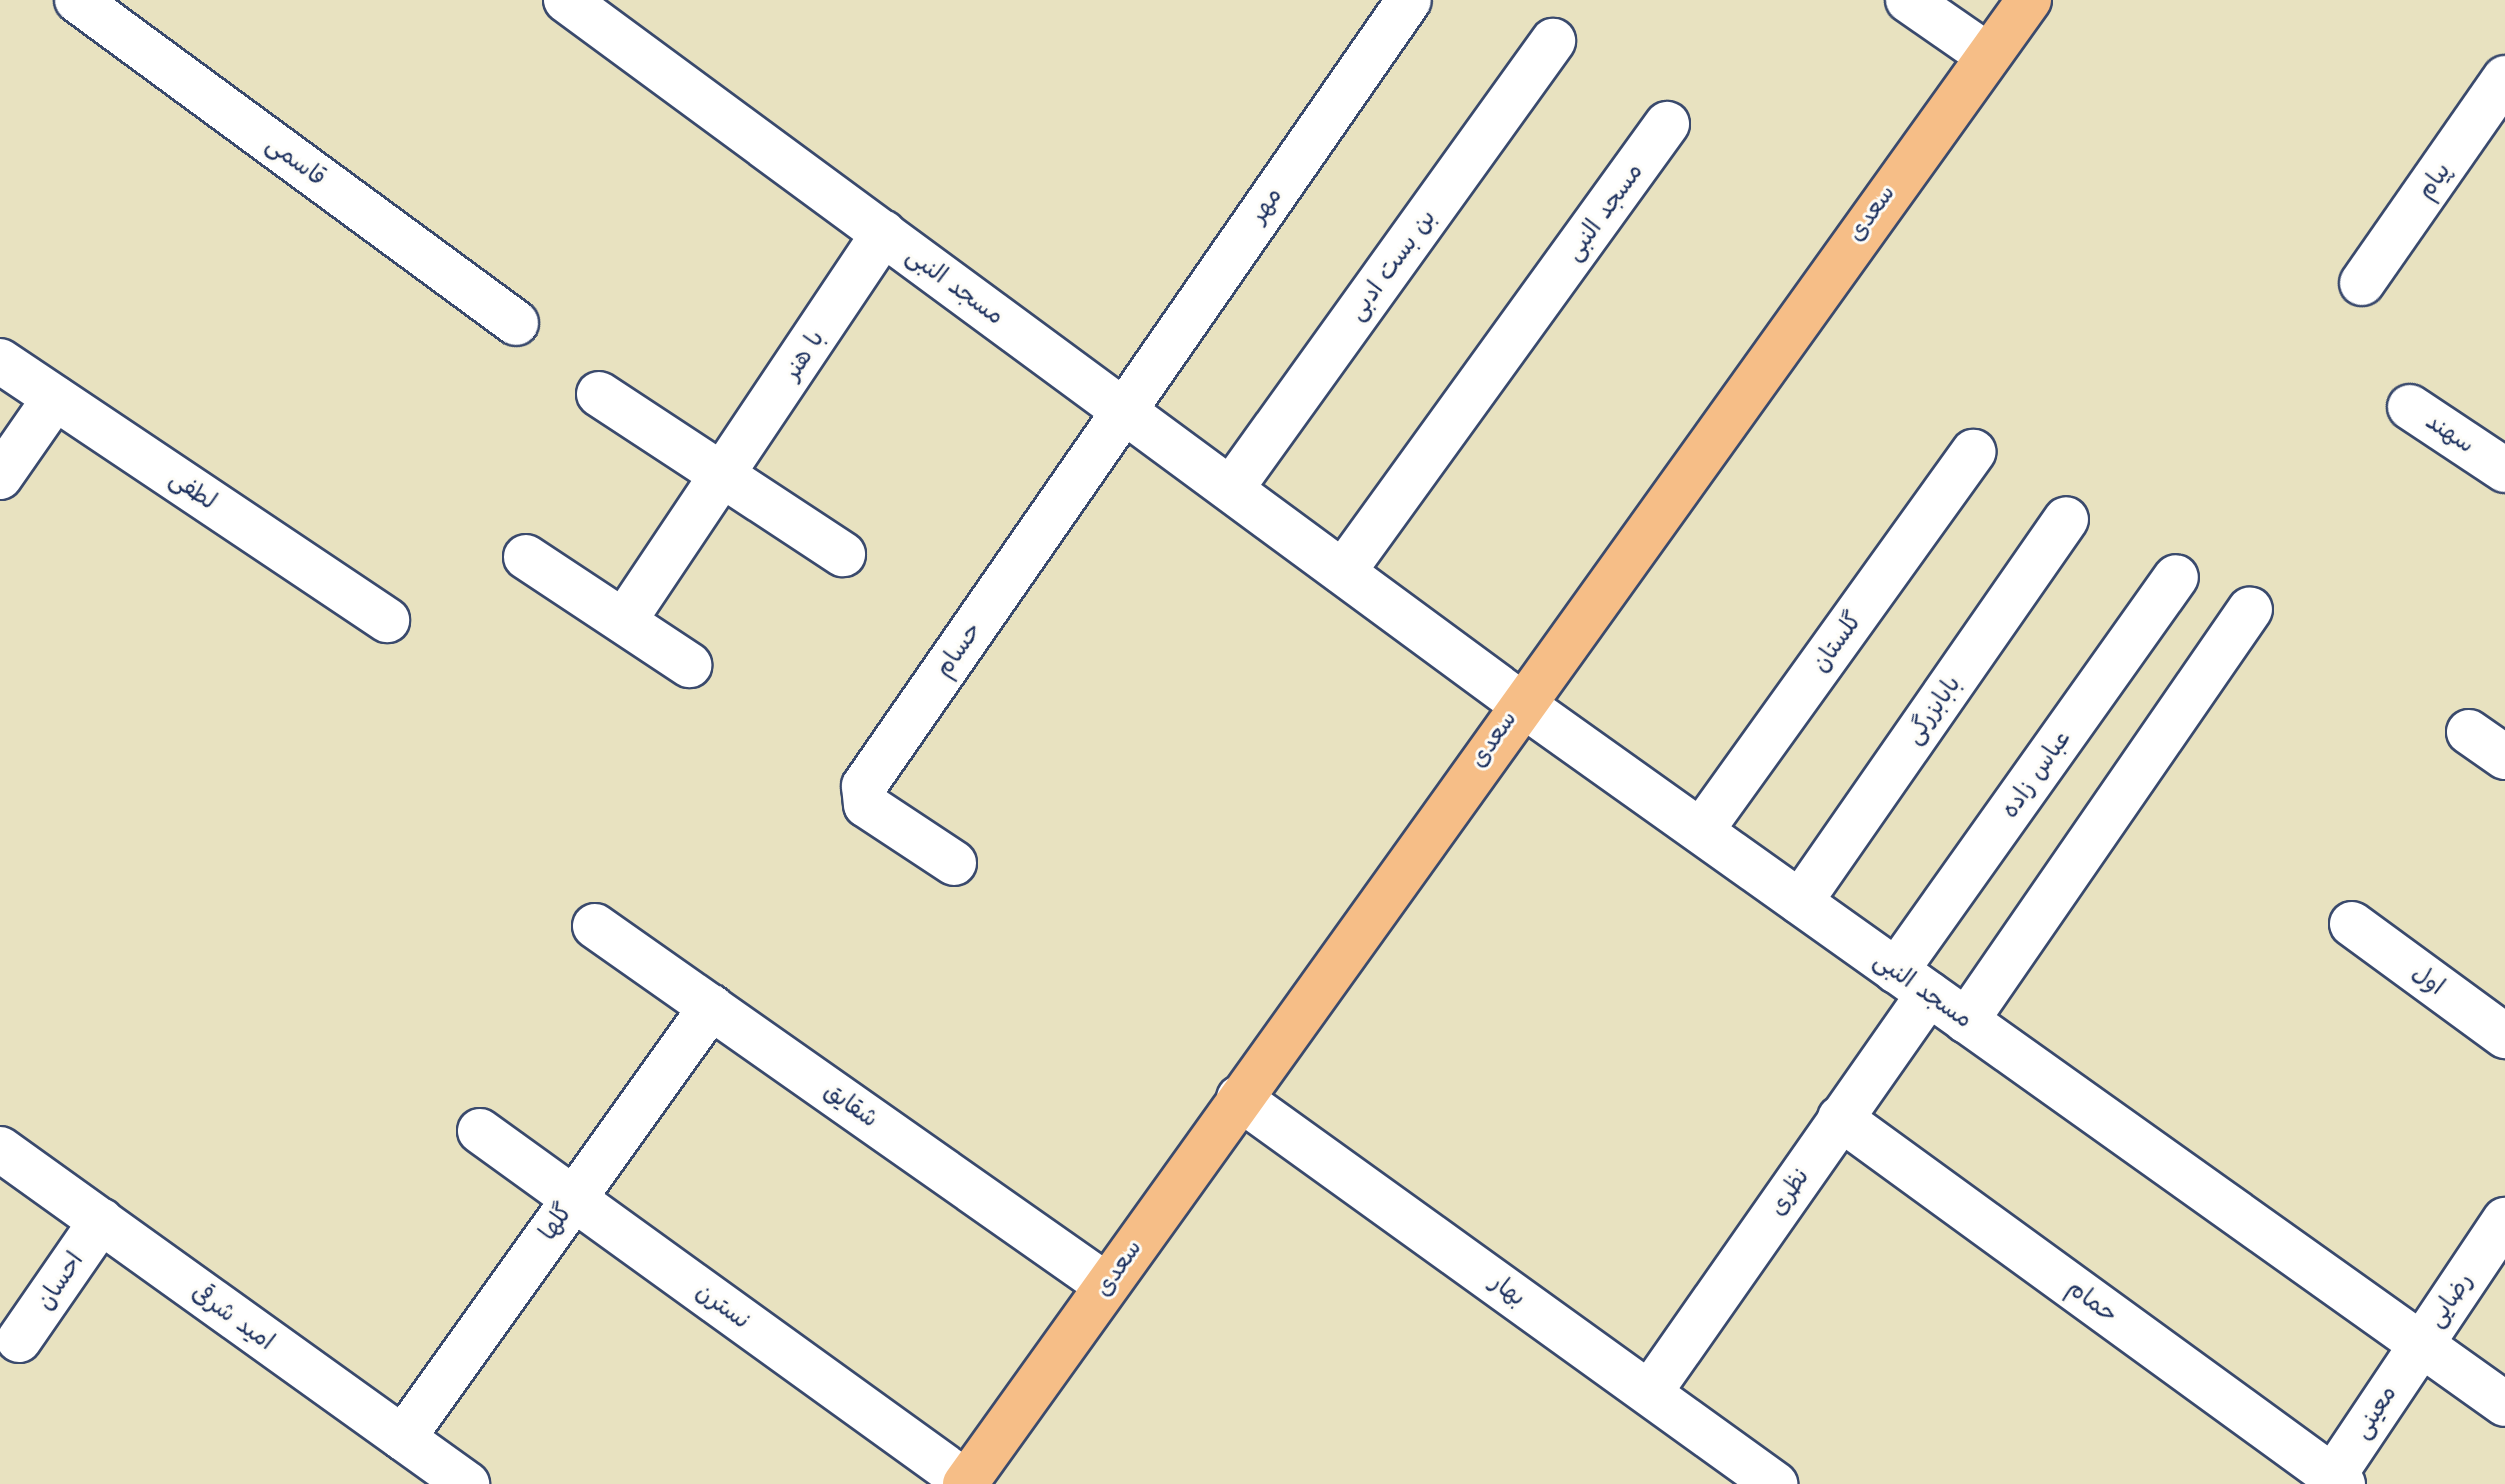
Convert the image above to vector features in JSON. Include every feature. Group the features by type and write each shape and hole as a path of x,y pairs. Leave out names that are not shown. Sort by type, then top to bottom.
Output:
{"main road":[{"name":"سعدی","path":"966,1483 1519,702 1986,54 2029,0"}],"street":[{"name":"قاسمی","path":"77,0 516,323"},
{"name":"مسجد النبی","path":"566,0 1519,702 2421,1341 2505,1404"},
{"name":"مهر","path":"1124,410 1409,0"},
{"path":"1908,0 1986,54"},
{"name":"بن بست ادبی","path":"1231,489 1553,41"},
{"name":"پیام","path":"2362,283 2505,78"},
{"name":"مسجد النبی","path":"1343,572 1667,124"},
{"name":"با هنر","path":"624,621 884,233"},
{"name":"لطفی","path":"0,361 387,620"},
{"path":"599,394 843,554"},
{"path":"0,477 55,398"},
{"name":"سهند","path":"2410,407 2500,455"},
{"name":"حسام","path":"954,863 866,805 864,786 1124,410"},
{"name":"گلستان","path":"1701,831 1973,452"},
{"name":"بابابزرگی","path":"1800,902 2066,519"},
{"path":"526,557 689,665"},
{"name":"عباس زاده","path":"1913,983 2176,577"},
{"path":"1966,1021 2250,610"},
{"path":"2469,732 2505,757"},
{"name":"اول","path":"2352,924 2505,1036"},
{"name":"شقایق","path":"595,926 1106,1285"},
{"name":"نظری","path":"1650,1392 1840,1118 1913,983"},
{"name":"گلها","path":"403,1438 711,1007"},
{"name":"بهار","path":"1239,1098 1775,1484"},
{"name":"حمام","path":"1840,1118 2335,1482"},
{"name":"نسترن","path":"480,1131 966,1483"},
{"name":"امید شرقی","path":"0,1149 467,1484"},
{"name":"رضایی","path":"2421,1341 2505,1220"},
{"name":"احسان","path":"19,1340 101,1221"},
{"name":"معینی","path":"2335,1482 2421,1341"}]}
